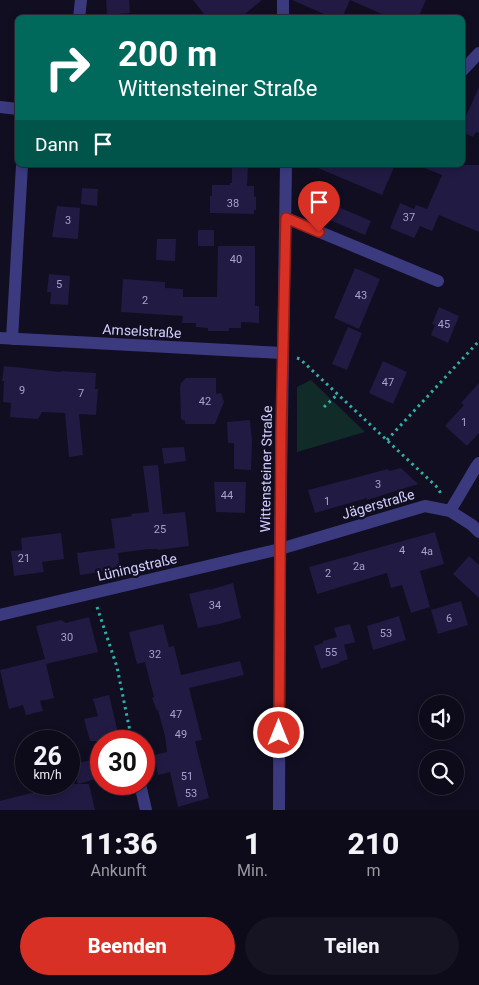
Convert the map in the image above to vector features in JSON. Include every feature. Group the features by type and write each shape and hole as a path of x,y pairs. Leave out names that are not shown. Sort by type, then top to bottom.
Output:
{"street":[{"path":"79,15 81,0"},
{"path":"283,0 283,15"},
{"path":"465,68 479,53"},
{"path":"0,107 15,109"},
{"path":"6,338 22,167"},
{"name":"Wittensteiner Straße","path":"279,810 282,353 286,167"},
{"path":"286,218 438,281"},
{"name":"Amselstraße","path":"6,338 282,353"},
{"path":"450,511 479,463"},
{"name":"Jägerstraße","path":"280,548 425,506 450,511 472,525 479,532"},
{"name":"Lüningstraße","path":"0,615 280,548"},
{"path":"143,795 146,810"}],"path":[{"path":"387,440 479,341"},
{"path":"282,353 300,360 387,440 438,488 450,511"},
{"path":"324,407 338,394"},
{"path":"92,593 117,667 130,730"}],"green space":[{"path":"311,380 365,432 297,452 297,387"}],"building":[{"path":"106,0 129,0 130,13 107,15"},
{"path":"193,0 262,0 244,15 205,15"},
{"path":"292,0 350,0 343,15 324,14"},
{"path":"350,0 426,0 419,15 384,15"},
{"path":"479,87 479,133 476,132 473,137 465,133 465,118"},
{"path":"465,165 479,165 479,232 439,215 432,231 420,226 414,238 390,228 400,203 414,209 416,205 427,209 442,175 422,167 465,167"},
{"path":"232,167 248,167 247,186 254,186 254,196 256,197 256,210 254,210 254,214 210,213 212,185 230,185 232,183"},
{"path":"316,167 394,167 382,195"},
{"path":"82,188 98,189 97,206 81,204"},
{"path":"327,202 371,221 365,235 320,216"},
{"path":"57,206 80,208 78,239 52,237"},
{"path":"198,230 214,230 214,246 198,246"},
{"path":"157,239 176,239 175,261 156,260"},
{"path":"218,246 255,246 255,306 259,306 259,323 241,322 241,328 229,328 229,331 208,331 208,328 196,327 196,323 182,323 183,316 121,312 123,279 165,282 165,288 183,289 183,297 217,297"},
{"path":"355,268 380,279 359,329 334,318"},
{"path":"49,274 70,276 68,305 50,304 51,292 47,292"},
{"path":"439,307 459,316 448,343 431,335 435,325 432,324"},
{"path":"348,327 362,333 347,370 332,364"},
{"path":"383,361 407,372 393,404 369,393"},
{"path":"4,366 61,372 96,373 95,389 98,389 96,415 79,414 83,455 69,457 65,413 42,412 38,419 10,417 11,403 3,402 4,381 2,381"},
{"path":"186,378 216,378 216,394 221,393 224,402 215,424 185,424 185,421 181,419 180,388 181,383"},
{"path":"479,383 479,433 467,446 445,426 464,405 461,403"},
{"path":"250,420 252,441 251,470 234,469 234,443 228,443 227,422"},
{"path":"184,447 186,461 164,464 162,448"},
{"path":"158,465 163,514 185,512 189,546 118,553 120,569 80,575 77,553 115,548 111,519 149,512 143,466"},
{"path":"401,468 418,484 367,500 367,498 315,513 308,490 388,469 389,471"},
{"path":"214,482 246,482 245,513 216,512"},
{"path":"435,532 444,564 420,571 430,607 411,613 402,585 391,588 387,573 317,594 309,567"},
{"path":"61,533 64,559 42,562 44,572 14,576 11,551 22,550 21,538"},
{"path":"469,556 479,565 479,598 453,574"},
{"path":"233,583 241,618 198,628 189,594"},
{"path":"461,601 468,625 438,634 431,610"},
{"path":"399,616 406,640 373,650 367,626"},
{"path":"89,617 98,652 46,664 54,698 40,701 43,711 26,715 23,705 9,709 0,670 45,659 36,626 61,620 66,623"},
{"path":"163,624 169,647 174,646 181,675 240,661 244,675 189,688 202,740 195,741 209,798 178,807 170,772 158,775 155,755 167,752 165,736 158,710 152,698 154,697 145,662 137,664 129,632"},
{"path":"350,624 355,642 344,645 348,659 321,669 314,646 337,637 334,628"},
{"path":"109,695 117,730 90,730 90,741 84,719 98,716 93,699"},
{"path":"90,760 90,781 80,783 80,762"},
{"path":"80,784 89,784 95,810 0,810 0,801 23,795 80,795"}],"route":[{"path":"279,733 282,353 286,218 319,232"}]}
